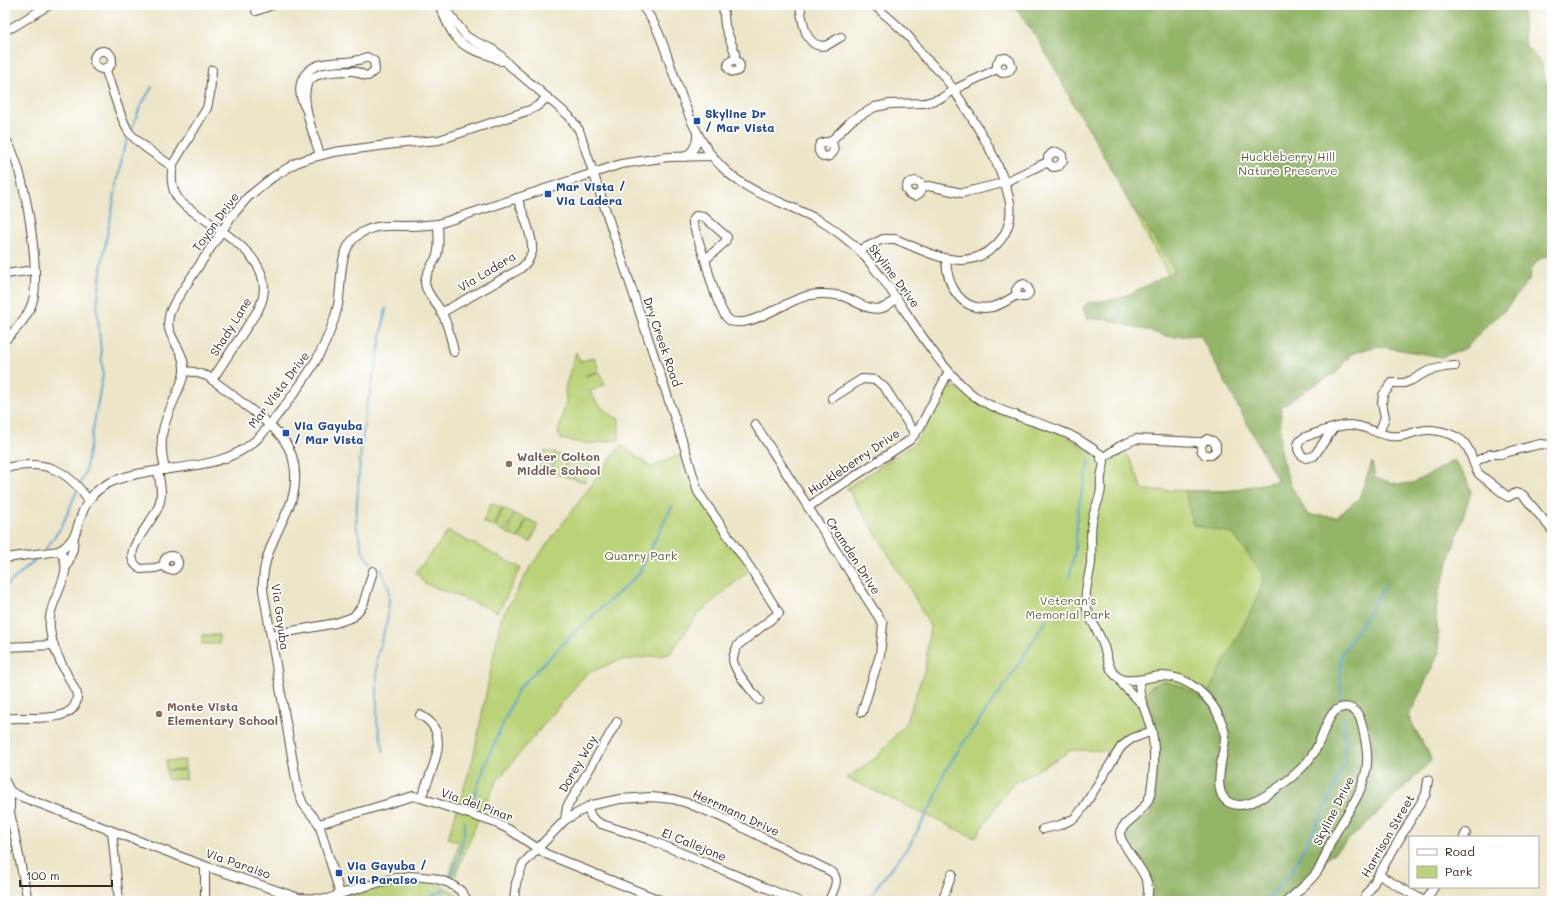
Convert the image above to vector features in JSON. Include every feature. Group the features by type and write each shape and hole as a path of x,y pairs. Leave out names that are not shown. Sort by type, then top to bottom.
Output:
{"street":[{"path":"5,30 13,27 49,5"},
{"path":"256,11 272,5"},
{"path":"439,5 447,26 459,41 472,50 493,56 510,66"},
{"name":"Dry Creek Road","path":"442,5 466,36 496,51 510,66 570,116 576,125 681,437 698,492 751,569 779,613 738,645 735,652 733,661 736,669 759,700"},
{"name":"Skyline Drive","path":"641,5 659,31 675,78 697,132 721,167 740,182 758,193 820,221 860,250 897,298 948,373 969,392 994,407 1076,437 1104,457"},
{"path":"723,5 725,26 735,53 735,60"},
{"path":"800,5 805,30 812,42 817,45 825,45 841,37"},
{"path":"860,250 884,239 895,239 946,259 964,260 981,257 989,252 1004,237 1009,226 1010,213 1009,199 996,165 979,128 942,74 924,56 907,35 874,5"},
{"path":"306,109 306,89 312,78 325,74 351,70 368,76 375,70 374,61 367,57 356,61 323,64 312,68 304,76 300,87 301,99 306,109 320,155"},
{"path":"105,68 124,120 130,132 137,140 173,166"},
{"path":"830,142 852,120 875,106 925,103 942,98 953,90 997,69"},
{"name":"Shady Lane","path":"212,70 207,108 177,156 173,166 173,187 178,200 188,209 241,245 250,256 262,278 264,290 258,310 212,380"},
{"name":"Toyon Drive","path":"165,565 155,568 141,569 134,564 132,556 133,547 160,505 162,430 184,371 180,352 168,328 169,313 231,217 255,190 289,167 307,159 320,155 394,144 439,140 530,110 539,105 547,97"},
{"path":"683,157 689,154 696,146 698,139 697,132"},
{"path":"5,139 12,150 24,188 32,236 36,285 30,309 23,321 5,340"},
{"name":"Mar Vista Drive","path":"88,500 99,489 115,481 161,470 210,462 232,456 247,448 255,441 270,425 305,378 314,365 326,342 338,304 345,252 353,239 360,234 377,226 420,226 438,224 592,172 635,161 668,157 713,156"},
{"path":"683,157 702,160 721,167"},
{"path":"922,187 929,186 962,193 1003,183 1048,163"},
{"name":"Via Ladera","path":"442,313 520,269 527,262 532,252 532,246 517,198"},
{"path":"705,260 725,242 727,237 704,217 696,216 693,218 693,224 705,260 723,312 726,317 736,322 748,322 792,301 814,294 840,296 869,308 876,309 884,308 897,298"},
{"path":"438,224 438,251 428,272 425,283 429,293 442,313 450,332 454,352"},
{"path":"946,259 946,271 951,287 966,304 976,308 992,307 1017,295"},
{"path":"5,274 35,270"},
{"path":"1379,433 1385,417 1382,403 1383,395 1392,383 1404,383 1428,371 1455,366"},
{"name":"Via Gayuba","path":"184,371 199,373 212,380 270,425 288,446 294,461 295,488 292,501 271,544 264,568 264,596 298,791 303,804 319,824 340,894"},
{"name":"Huckleberry Drive","path":"808,507 902,446 915,434 948,373"},
{"path":"832,398 862,379 876,380 885,388 915,434"},
{"name":"Cramden Drive","path":"755,424 883,624 880,655 862,712"},
{"path":"1333,429 1340,426 1354,425 1394,436 1422,430 1432,430 1453,435 1459,438 1466,445 1479,474 1508,497 1516,493 1523,495 1552,530"},
{"path":"1140,700 1123,685 1119,678 1114,675 1102,642 1086,608 1086,588 1091,563 1092,522 1101,491 1101,478 1098,474 1098,467 1100,460 1104,457 1120,446 1136,439 1202,443"},
{"path":"1474,462 1491,454 1500,454 1540,444 1552,445"},
{"path":"5,468 19,465 37,465 55,469 64,474 79,487 88,500 82,511 74,535 72,549 51,612 50,628 54,645 78,694 77,703 75,708 65,715 56,717 5,719"},
{"path":"5,558 59,551 71,540 74,535"},
{"path":"59,551 65,559 66,568"},
{"path":"271,635 336,623 353,616 361,608 365,600 373,571"},
{"path":"5,647 54,645"},
{"name":"Skyline Drive","path":"1119,678 1139,681 1166,676 1178,679 1197,688 1208,698 1221,720 1225,736 1218,783 1224,798 1228,802 1234,804 1246,804 1257,800 1302,769 1313,754 1331,717 1337,710 1344,707 1349,707 1359,715 1363,724 1367,751 1367,766 1364,779 1354,802 1316,873 1287,901"},
{"path":"1140,700 1151,678"},
{"path":"1139,681 1140,700 1152,731 1154,757 1151,792 1149,800 1139,814 1122,828 1120,833 1122,842 1148,882 1149,892 1146,901"},
{"path":"420,715 428,719 433,725 438,736 439,749 421,798"},
{"name":"Dorey Way","path":"565,820 567,807 617,722"},
{"path":"1043,828 1060,825 1075,818 1083,808 1121,747 1131,739 1152,731"},
{"name":"Harrison Street","path":"1363,901 1426,794 1428,780"},
{"path":"5,781 10,791 10,812 28,901"},
{"name":"Via Paraiso","path":"10,791 205,866 294,896 323,900 391,879 419,876 433,878 452,884 461,891 468,901"},
{"name":"Via del Pinar","path":"319,824 413,796 496,823 510,830 546,854 662,901"},
{"name":"Herrmann Drive","path":"514,901 516,883 522,864 565,820 587,807 607,801 651,798 673,799 687,803 726,819 832,872 836,878 834,889 829,901"},
{"name":"El Callejone","path":"587,807 592,818 601,824 648,839 798,901"},
{"path":"112,831 119,901"},
{"path":"205,866 205,901"},
{"path":"942,901 952,874"},
{"path":"1379,875 1425,901 1433,888"}],"green space":[{"name":"Huckleberry Hill Nature Preserve","path":"1012,5 1523,5 1523,28 1526,47 1542,63 1542,73 1552,95 1552,256 1546,256 1537,261 1531,270 1530,278 1505,310 1485,327 1466,348 1442,357 1377,346 1351,354 1336,373 1314,385 1281,407 1280,453 1291,486 1308,515 1337,517 1359,498 1372,462 1375,478 1397,484 1413,483 1454,460 1466,478 1471,492 1439,592 1436,612 1439,653 1408,718 1432,760 1378,813 1280,901 1150,901 1154,888 1152,883 1124,838 1124,834 1129,827 1150,815 1155,793 1158,748 1146,696 1150,687 1162,681 1184,687 1204,700 1254,605 1262,585 1262,574 1233,534 1193,525 1185,491 1227,491 1278,481 1200,335 1171,337 1106,319 1087,319 1083,308 1087,303 1121,298 1175,271 1145,224 1131,206 1091,132 1074,106 1058,74 1038,40"},
{"name":"Veteran's Memorial Park","path":"1019,5 1246,391 1284,488 1432,760 1378,813 1280,901 1150,901 1154,888 1125,831 1148,817 1154,802 1158,747 1153,722 1124,737 1110,751 1072,750 1011,785 975,838 847,778 877,757 905,724 925,669 930,626 909,587 847,488 914,444 925,428 942,394 947,389 954,387 967,395 1065,435 1096,456 1104,457 1123,448 1130,459 1143,490 1227,491 1278,481 1095,138"},
{"path":"576,352 580,362 594,357 599,370 585,376 600,372 605,385 590,391 602,407 619,419 619,440 587,444 561,439 558,434 566,401 565,388"},
{"name":"Quarry Park","path":"621,445 651,467 686,452 698,492 751,569 697,615 670,654 617,661 586,674 496,782 477,822 454,879 449,878 459,842 448,838 473,759 501,619 531,566"},
{"path":"545,451 556,453 550,472 539,469"},
{"path":"557,454 567,457 562,476 551,473"},
{"path":"568,457 579,460 573,479 563,476"},
{"path":"580,460 590,463 585,482 574,479"},
{"path":"491,503 502,508 494,527 483,522"},
{"path":"503,509 514,513 505,532 495,527"},
{"path":"515,514 526,519 518,538 507,533"},
{"path":"527,519 538,524 531,542 519,538"},
{"path":"448,531 521,568 498,612 424,583 416,572"},
{"path":"202,635 219,635 219,644 202,644"},
{"path":"185,760 185,769 166,770 166,761"},
{"path":"186,770 186,779 167,780 166,771"},
{"path":"404,882 436,884 450,890 463,901 335,901 341,897 358,891"}],"waterway":[{"path":"131,131 140,107 152,87"},
{"path":"80,485 85,473 103,374 97,306 102,262 123,152 129,136"},
{"path":"371,563 363,553 356,525 357,503 360,459 366,409 377,361 386,308"},
{"path":"1069,578 1075,551 1078,509 1090,458"},
{"path":"45,550 62,526 77,491"},
{"path":"470,807 487,760 518,689 572,635 638,575 672,506"},
{"path":"5,587 38,557"},
{"path":"381,569 389,589 387,620 377,657 377,722 384,752"},
{"path":"1341,702 1341,656 1384,587"},
{"path":"869,901 877,886 909,846 934,801 944,773 961,746 1011,676 1051,613"},
{"path":"1265,901 1290,874 1325,809 1346,760 1344,717"},
{"path":"450,878 464,837 465,822"},
{"path":"421,901 446,889"}],"place":[{"name":"Skyline Dr / Mar Vista","path":"697,121"},
{"name":"Mar Vista / Via Ladera","path":"548,194"},
{"name":"Via Gayuba / Mar Vista","path":"286,433"},
{"name":"Walter Colton Middle School","path":"509,464"},
{"name":"Monte Vista Elementary School","path":"159,714"},
{"name":"Via Gayuba / Via Paraiso","path":"339,873"}]}
